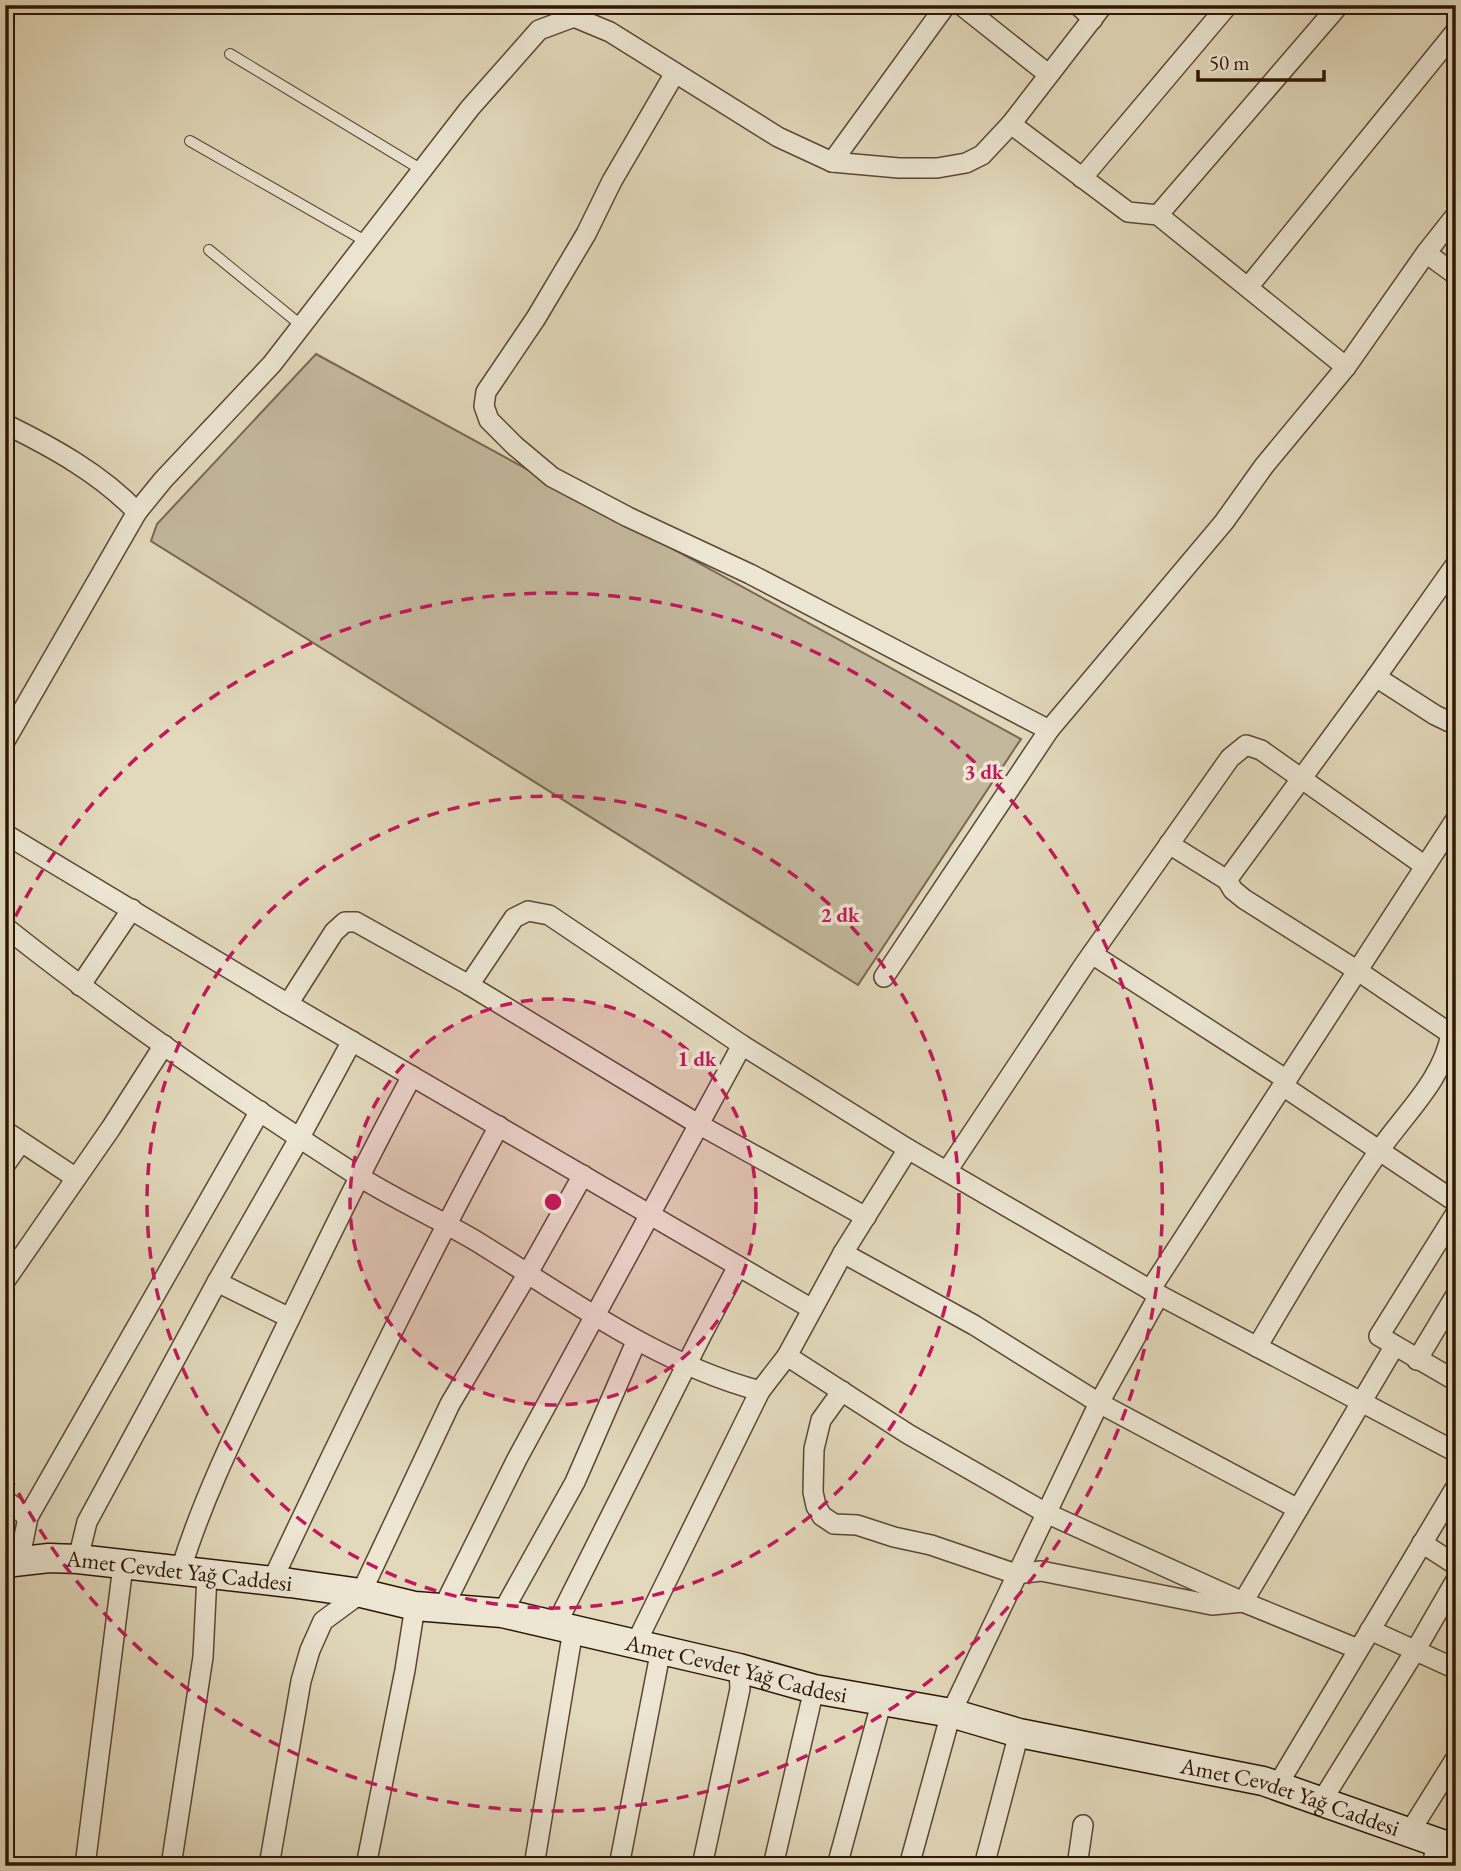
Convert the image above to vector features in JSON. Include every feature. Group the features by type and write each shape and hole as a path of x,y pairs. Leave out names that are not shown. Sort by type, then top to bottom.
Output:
{"street":[{"path":"832,162 946,5"},
{"path":"961,5 1048,74"},
{"path":"5,741 137,512 163,480 272,364 470,108 539,30 574,17 610,32 778,137 832,162 937,169 966,163 982,155 1011,124 1098,12 1078,5"},
{"path":"1082,177 1228,5"},
{"path":"1158,215 1339,5"},
{"path":"1249,286 1456,31"},
{"path":"675,73 612,181 586,234 536,318 486,392 484,406 489,421 552,477 628,517 750,574 1049,730"},
{"path":"1011,124 1128,212 1158,215 1346,367"},
{"path":"884,977 1049,730 1224,522 1264,466 1346,367 1456,215"},
{"path":"1426,253 1456,275"},
{"path":"5,424 42,442 117,491 137,512"},
{"path":"1227,880 1456,564"},
{"path":"1376,677 1435,715 1456,725"},
{"path":"947,1171 1169,844 1230,758 1246,745 1261,750 1425,866"},
{"path":"909,1866 951,1713 1099,1403 1155,1293 1285,1083 1456,819"},
{"path":"5,834 288,1004 812,1309"},
{"path":"1169,844 1227,880 1233,890 1244,899 1454,1033 1436,1077 1380,1150 1311,1256 1257,1347"},
{"path":"80,986 132,909"},
{"path":"469,985 514,918 528,911 542,912 742,1045 908,1149 1155,1293 1456,1452"},
{"path":"288,1004 334,932 345,922 356,922 469,985 698,1124 866,1217"},
{"path":"5,926 80,986 358,1176 446,1223 636,1342 686,1366 761,1391"},
{"path":"1092,954 1456,1202"},
{"path":"78,1559 87,1522 352,1041"},
{"path":"5,1282 164,1045"},
{"path":"366,1866 429,1607 517,1459 652,1215 742,1045"},
{"path":"172,1866 203,1657 194,1573 194,1528 226,1451 358,1176 412,1076"},
{"path":"12,1562 28,1517 260,1111"},
{"path":"272,1581 359,1397 446,1223 499,1126"},
{"path":"5,1165 13,1136 76,1178"},
{"path":"619,1866 649,1646 761,1391 786,1356 843,1253 908,1149"},
{"path":"269,1866 300,1681 323,1621 361,1593 450,1404 583,1175"},
{"path":"1456,1213 1379,1336 1456,1381"},
{"path":"843,1253 974,1325 1099,1403 1298,1509"},
{"path":"534,1866 564,1628 686,1366 738,1266"},
{"path":"217,1282 290,1318"},
{"path":"1417,1360 1456,1295"},
{"path":"502,1614 575,1482 636,1342"},
{"path":"1243,1602 1394,1347"},
{"path":"786,1356 908,1434 1046,1513 1243,1602 1358,1649"},
{"path":"842,1391 821,1420 814,1449 813,1492 816,1506 822,1516 834,1524 857,1525 931,1545 1016,1574 1041,1571 1212,1605 1243,1602"},
{"path":"1277,1786 1456,1487"},
{"path":"5,1500 28,1517"},
{"path":"1422,1543 1456,1565"},
{"name":"Amet Cevdet Yağ Caddesi","path":"12,1562 49,1558 78,1559 272,1581 361,1593 429,1607 502,1614 649,1646 814,1689 951,1713 1019,1732 1263,1781 1409,1833 1442,1852"},
{"path":"85,1866 123,1566"},
{"path":"1321,1802 1456,1580"},
{"path":"1370,1630 1456,1669"},
{"path":"702,1866 740,1689 739,1668"},
{"path":"773,1866 814,1689"},
{"path":"837,1866 882,1700"},
{"path":"984,1866 1019,1732"},
{"path":"1409,1833 1456,1758"},
{"path":"1077,1866 1083,1825"}],"lane":[{"path":"230,54 422,170"},
{"path":"190,141 366,242"},
{"path":"209,250 302,326"}],"shaded area":[{"path":"316,354 1021,739 858,985 151,541 157,524"}]}
